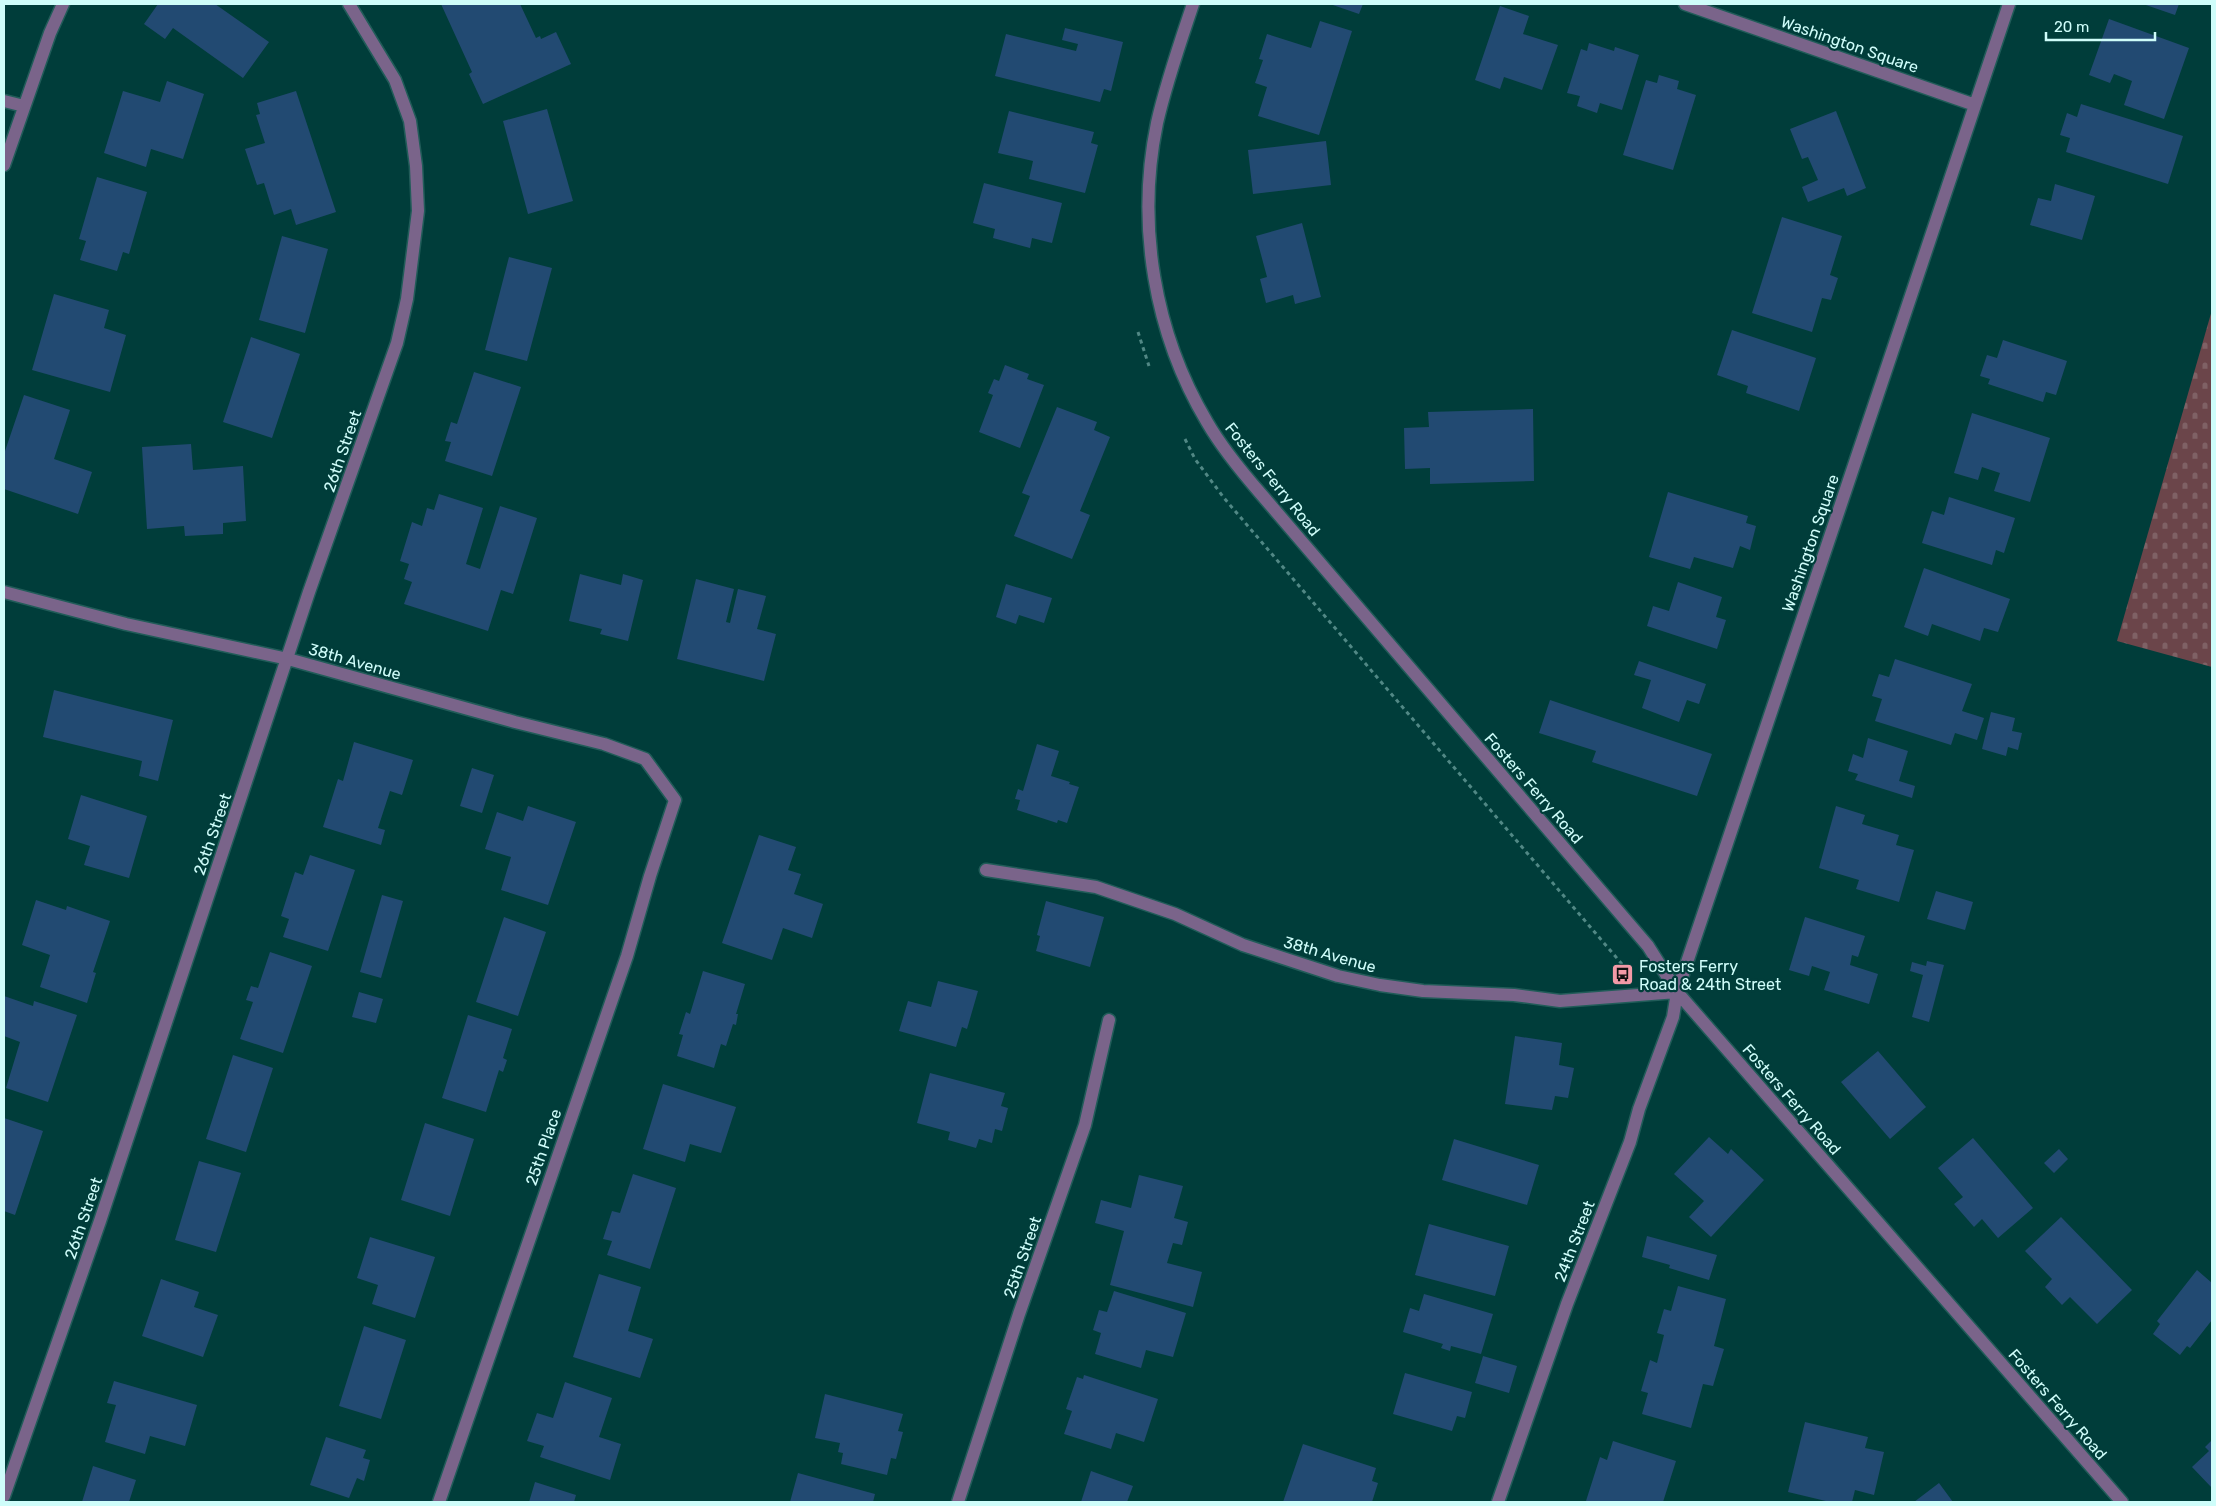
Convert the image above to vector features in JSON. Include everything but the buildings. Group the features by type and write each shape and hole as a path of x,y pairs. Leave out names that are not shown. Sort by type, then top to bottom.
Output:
{"street":[{"path":"4,165 50,33 63,4"},
{"name":"26th Street","path":"4,1496 100,1221 309,592 397,343 414,255 418,211 417,176 410,121 395,80 349,4"},
{"name":"Fosters Ferry Road","path":"1193,4 1168,82 1157,124 1150,166 1148,209 1150,253 1157,296 1169,340 1185,382 1207,422 1232,460 1648,946 1677,992 2122,1502"},
{"name":"Washington Square","path":"1685,4 1975,105"},
{"name":"Washington Square","path":"1677,992 2009,4"},
{"path":"4,101 24,106"},
{"name":"38th Avenue","path":"4,592 126,624 288,659 515,722 604,744 645,759 675,800"},
{"name":"25th Place","path":"439,1502 627,956 650,876 675,800"},
{"name":"38th Avenue","path":"986,870 1096,887 1175,914 1243,945 1338,976 1380,985 1423,991 1514,995 1560,1001 1677,992"},
{"name":"24th Street","path":"1498,1502 1567,1304 1630,1142 1639,1109 1672,1017 1677,992"},
{"name":"25th Street","path":"958,1502 1019,1314 1085,1125 1109,1020"}],"green space":[{"path":"2212,310 2212,667 2117,641"}],"place":[{"name":"Fosters Ferry Road & 24th Street","path":"1623,975"}]}
